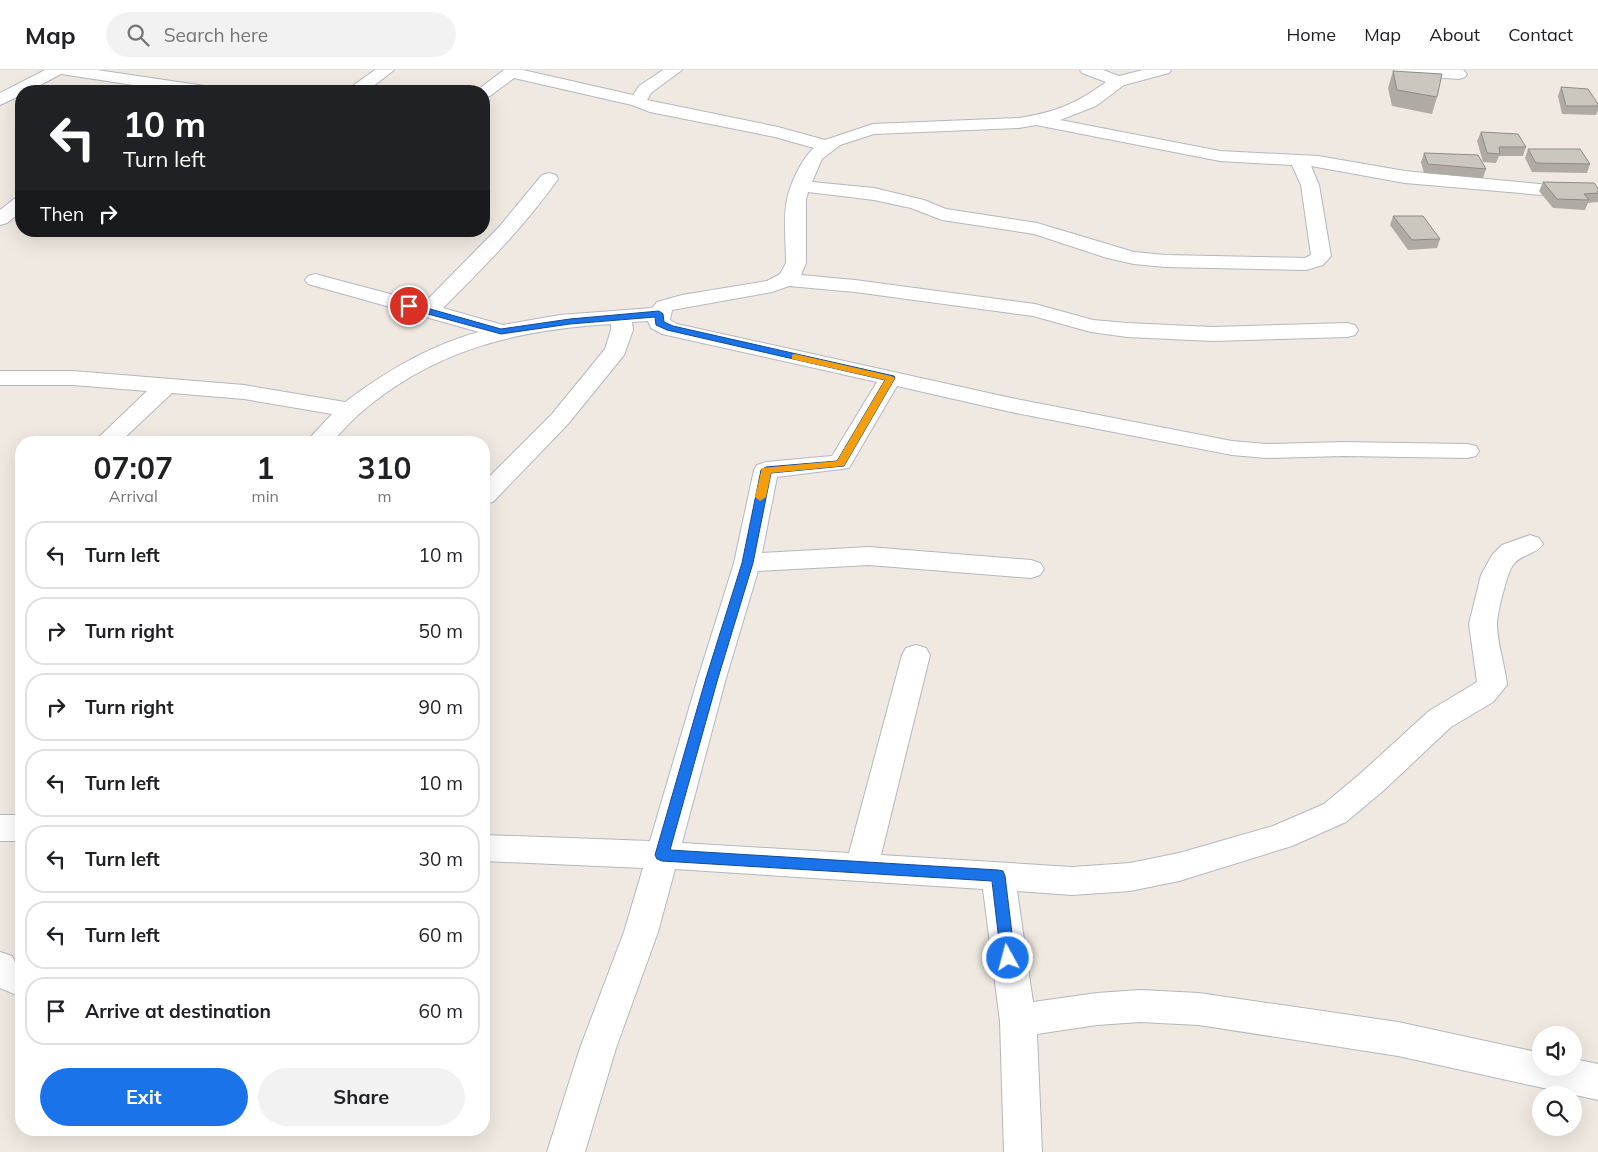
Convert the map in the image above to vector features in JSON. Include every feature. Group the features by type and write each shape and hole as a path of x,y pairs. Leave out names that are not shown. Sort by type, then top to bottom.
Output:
{"street":[{"path":"28,85 57,70"},
{"path":"64,70 165,85"},
{"path":"364,85 382,70"},
{"path":"638,101 645,90 674,70"},
{"path":"1088,70 1118,81"},
{"path":"1163,70 1118,81 1090,102 1062,114 1038,120 1019,123 873,129 854,134 828,146 815,156 808,168 796,200 796,263 794,272 786,280 772,286 682,301 664,306 659,314 660,323 670,328 1011,405 1232,448 1266,451 1344,448 1467,451"},
{"path":"1402,70 1459,74"},
{"path":"490,88 513,71 638,101 650,107 760,128 828,146"},
{"path":"0,85 15,86"},
{"path":"0,100 15,92"},
{"path":"1038,120 1220,156 1332,162 1405,177 1542,189"},
{"path":"802,186 874,194 917,204 942,214 1037,230 1114,254 1134,258 1165,261 1306,264 1316,261 1321,256 1310,186 1299,160"},
{"path":"428,311 525,212 549,179"},
{"path":"0,219 15,208"},
{"path":"315,280 501,332"},
{"path":"786,280 855,286 1018,308 1052,314 1091,326 1127,330 1222,334 1347,330"},
{"path":"324,436 350,410 397,377 441,353 473,340 501,332 541,325 659,314"},
{"path":"490,490 560,419 616,350 622,330 621,317"},
{"path":"0,378 73,378 244,392 350,410"},
{"path":"566,1152 598,1048 641,932 712,678 747,563 766,470 840,464 891,378"},
{"path":"113,436 166,386"},
{"path":"490,848 662,855 1072,881 1130,877 1179,867 1236,852 1281,837 1335,813 1372,782 1440,719 1483,694 1492,685 1483,624 1494,575 1502,561 1511,551 1530,544"},
{"path":"747,563 869,556 1031,569"},
{"path":"861,868 916,655"},
{"path":"0,828 15,828"},
{"path":"998,876 1018,1021 1023,1152"},
{"path":"0,967 3,973 15,978"},
{"path":"1018,1021 1097,1009 1131,1007 1198,1010 1398,1039 1598,1082"}],"building":[{"path":"1393,71 1442,74 1437,97 1397,90"},
{"path":"1561,87 1588,89 1598,106 1566,106"},
{"path":"1481,132 1518,134 1526,147 1499,147 1500,154 1487,153"},
{"path":"1528,149 1580,149 1590,164 1536,163"},
{"path":"1424,153 1478,155 1486,169 1428,164"},
{"path":"1543,182 1594,183 1598,188 1598,193 1584,194 1589,200 1557,199"},
{"path":"1393,216 1423,216 1440,239 1412,240"}],"slow traffic":[{"path":"760,497 766,470 840,464 891,378 795,357"}],"route":[{"path":"409,306 501,332 531,326 659,314 660,323 670,328 891,378 840,464 766,470 747,563 662,855 998,876 1008,958"}]}
